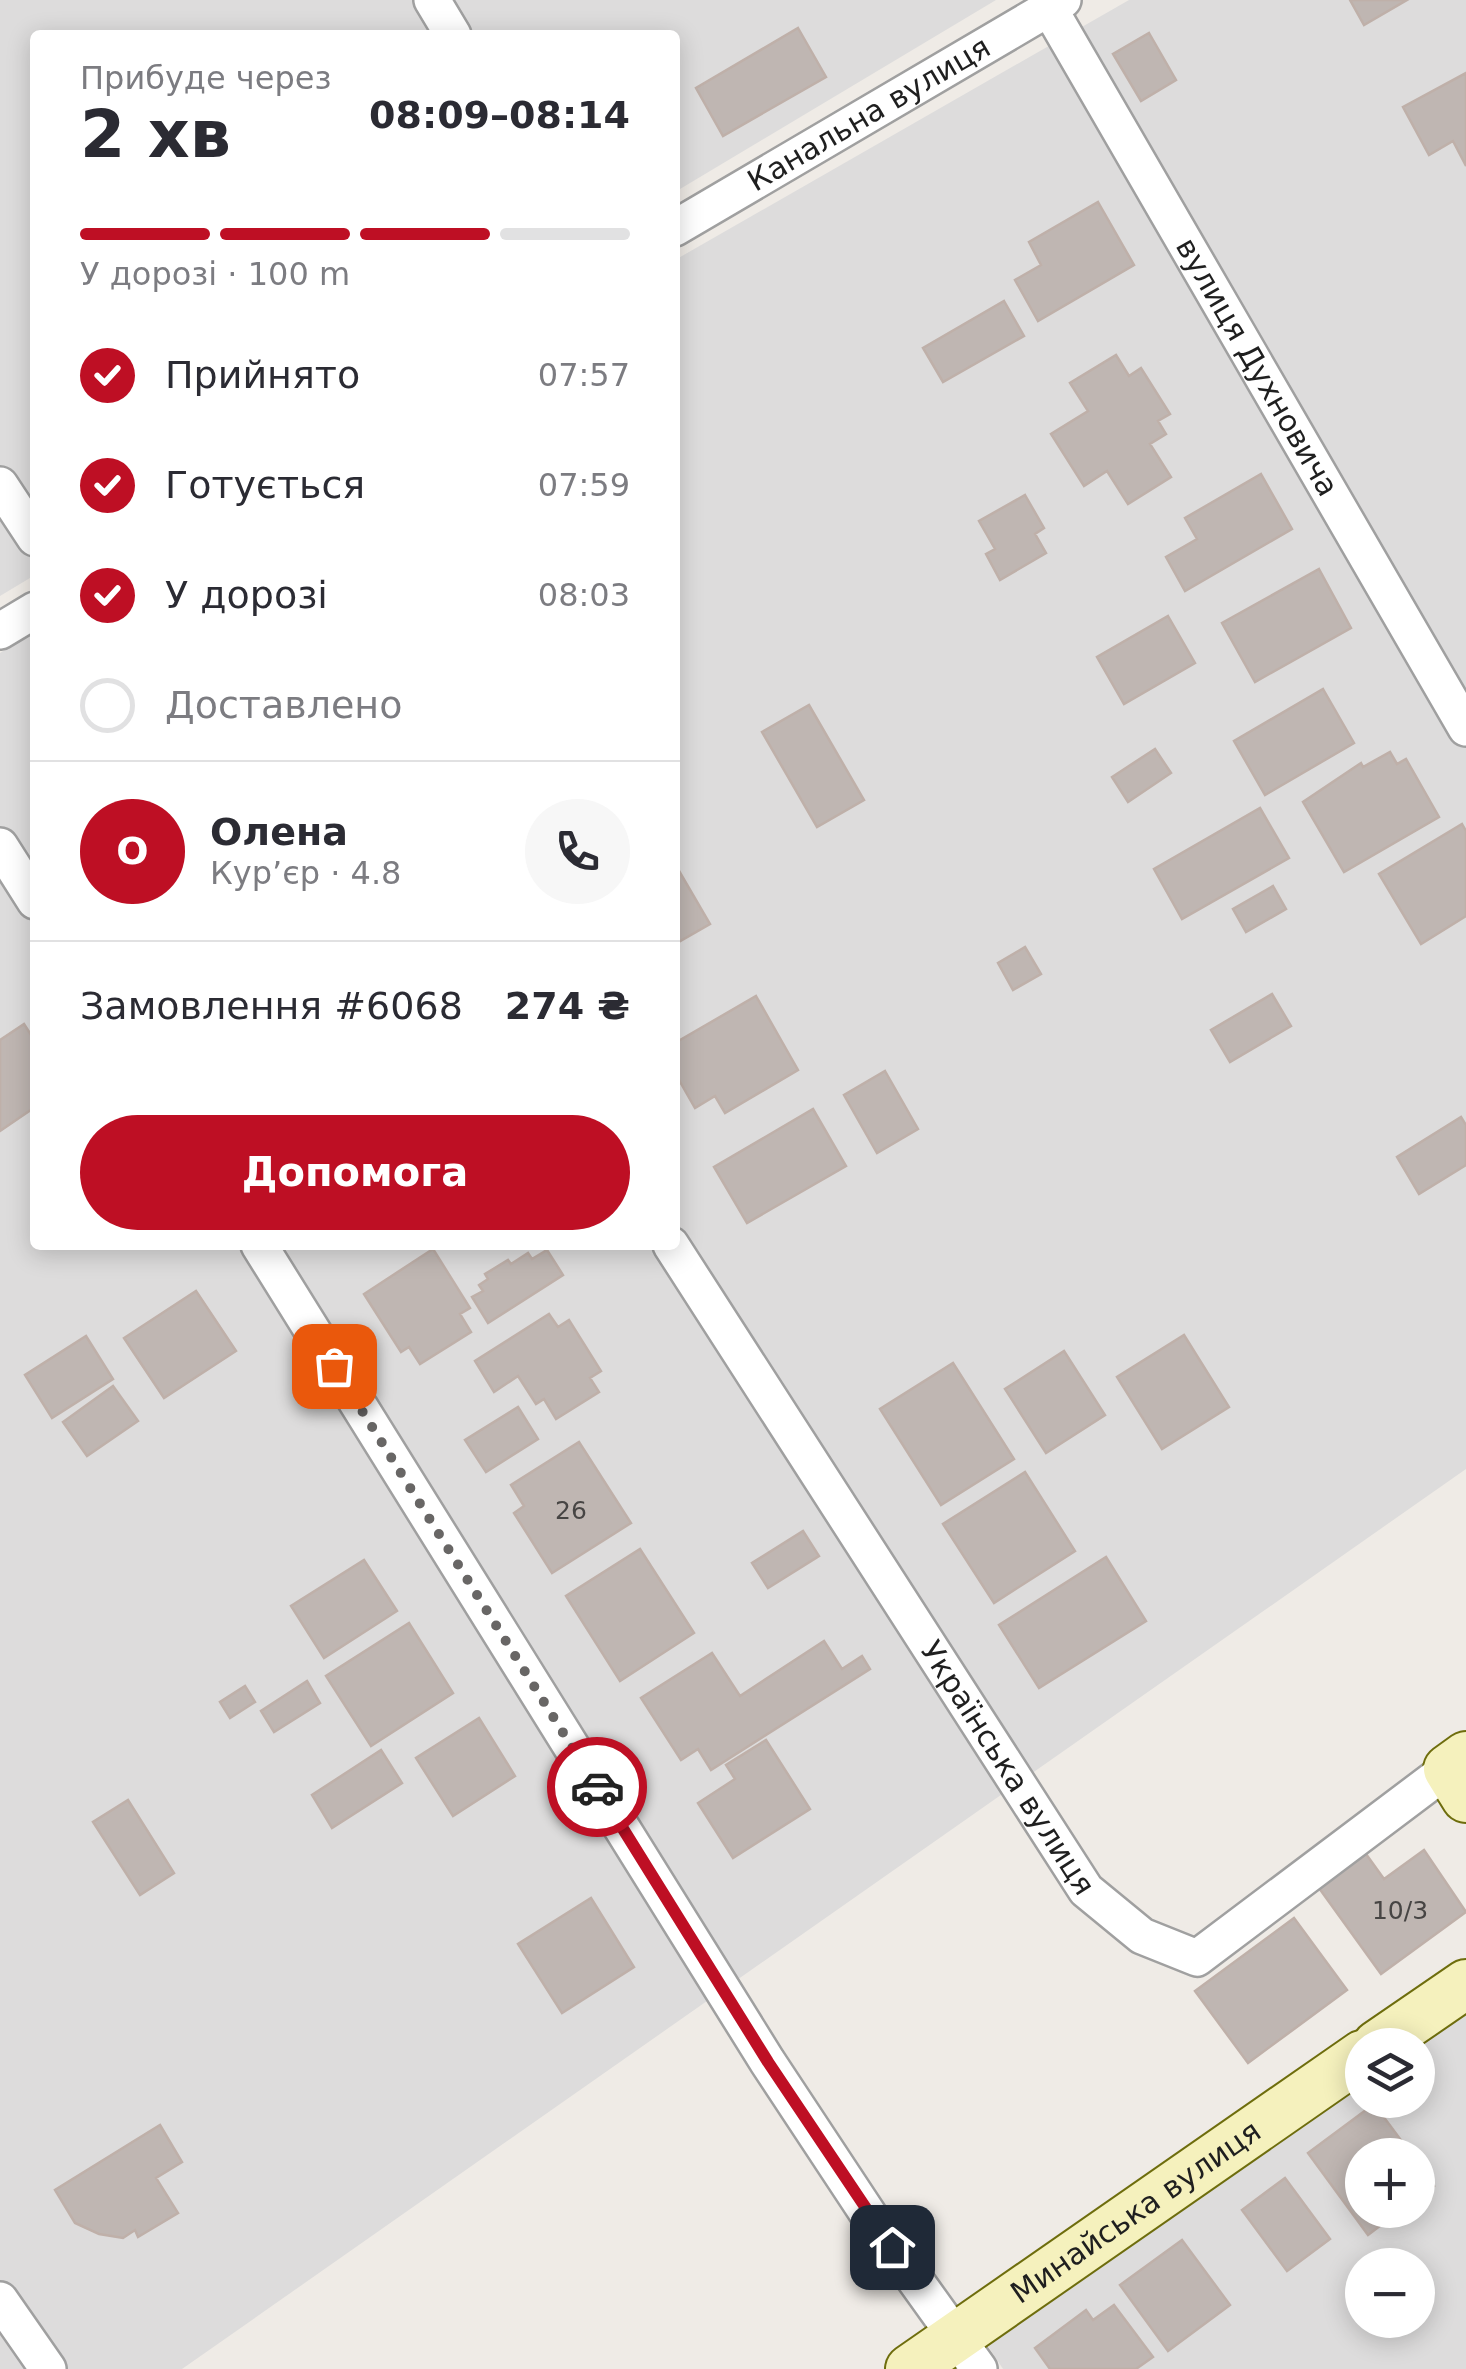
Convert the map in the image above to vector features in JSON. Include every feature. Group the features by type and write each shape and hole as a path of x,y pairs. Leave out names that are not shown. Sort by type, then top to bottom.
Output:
{"street":[{"path":"432,0 450,30"},
{"name":"Канальна вулиця","path":"680,225 1056,4"},
{"name":"вулиця Духновича","path":"1056,4 1466,728"},
{"path":"0,485 30,530"},
{"path":"0,631 30,613"},
{"path":"0,846 30,893"},
{"path":"262,1250 768,2062 870,2217 968,2352"},
{"name":"Українська вулиця","path":"674,1250 1086,1890 1142,1936 1197,1958 1460,1774"},
{"path":"1402,2028 1466,1984"},
{"name":"Минайська вулиця","path":"910,2369 968,2352 1345,2068"},
{"path":"0,2300 48,2369"}],"shaded area":[{"path":"0,0 996,0 680,189 680,30 30,30 30,578 0,596"},
{"path":"1129,0 1466,0 1466,1469 182,2369 0,2369 0,653 30,634 30,1250 680,1250 680,257"},
{"path":"1466,2009 1466,2369 1003,2369 986,2343 1345,2093 1345,2118 1435,2118 1435,2032"}],"building":[{"path":"1350,0 1407,0 1364,25"},
{"path":"798,28 826,77 723,136 696,88"},
{"path":"1149,33 1176,80 1141,101 1113,54"},
{"path":"1466,73 1466,166 1453,141 1429,155 1403,107"},
{"path":"1098,202 1134,265 1038,321 1015,280 1041,265 1029,242"},
{"path":"1004,301 1024,336 943,382 923,348"},
{"path":"1116,355 1129,376 1141,368 1170,414 1158,421 1166,434 1150,444 1171,477 1128,504 1107,471 1084,486 1051,434 1088,411 1070,383"},
{"path":"1261,474 1292,529 1185,591 1166,557 1197,539 1185,518"},
{"path":"1025,495 1044,528 1035,534 1046,553 1000,580 986,554 995,549 979,521"},
{"path":"1319,569 1351,628 1255,682 1222,623"},
{"path":"1168,616 1195,663 1124,704 1097,657"},
{"path":"1323,689 1354,743 1265,795 1234,741"},
{"path":"809,705 864,800 817,827 762,732"},
{"path":"1155,749 1171,773 1128,802 1112,777"},
{"path":"1390,752 1397,764 1406,759 1439,817 1344,872 1303,802 1361,763 1363,767"},
{"path":"1260,808 1289,858 1182,919 1154,869"},
{"path":"1462,824 1466,831 1466,916 1421,944 1379,874"},
{"path":"680,873 710,924 680,941"},
{"path":"1273,886 1286,909 1246,932 1233,909"},
{"path":"1025,947 1041,974 1013,990 998,963"},
{"path":"1272,994 1291,1026 1230,1062 1211,1030"},
{"path":"756,996 798,1070 725,1113 715,1096 695,1108 680,1082 680,1040"},
{"path":"24,1024 30,1033 30,1110 0,1131 0,1040"},
{"path":"885,1071 918,1129 877,1153 844,1095"},
{"path":"813,1109 846,1166 747,1223 714,1167"},
{"path":"1461,1117 1466,1125 1466,1165 1419,1194 1397,1157"},
{"path":"434,1250 470,1308 460,1314 471,1332 420,1364 409,1347 401,1352 364,1294"},
{"path":"547,1250 563,1275 488,1323 472,1297 483,1291 479,1285 488,1279 485,1274 508,1260 511,1264 528,1253 532,1259"},
{"path":"196,1291 236,1351 164,1398 124,1338"},
{"path":"549,1314 558,1327 569,1320 601,1371 590,1378 599,1392 556,1419 544,1399 536,1404 518,1376 494,1392 475,1361"},
{"path":"1184,1335 1229,1407 1162,1449 1117,1377"},
{"path":"86,1336 113,1379 52,1418 25,1375"},
{"path":"1064,1351 1105,1415 1046,1453 1005,1389"},
{"path":"953,1363 1014,1459 941,1505 880,1409"},
{"path":"113,1386 138,1421 87,1456 63,1422"},
{"path":"518,1407 538,1439 486,1472 465,1440"},
{"path":"579,1442 631,1523 552,1573 514,1513 524,1506 511,1485"},
{"path":"1025,1472 1075,1551 994,1603 943,1524"},
{"path":"803,1531 819,1556 768,1588 752,1563"},
{"path":"640,1549 694,1633 620,1681 566,1596"},
{"path":"1106,1557 1146,1621 1039,1688 999,1625"},
{"path":"364,1560 397,1611 324,1658 291,1606"},
{"path":"409,1623 453,1693 371,1746 326,1676"},
{"path":"824,1641 842,1669 862,1656 870,1669 711,1770 698,1749 681,1760 641,1698 712,1653 740,1696"},
{"path":"307,1681 320,1703 274,1732 261,1711"},
{"path":"245,1686 255,1702 230,1718 220,1702"},
{"path":"479,1718 515,1776 453,1816 416,1758"},
{"path":"766,1740 810,1809 733,1858 698,1803 735,1779 726,1765"},
{"path":"381,1750 402,1783 332,1828 312,1795"},
{"path":"128,1800 174,1873 140,1895 93,1822"},
{"path":"1424,1850 1466,1912 1381,1974 1319,1888 1366,1854 1384,1879"},
{"path":"591,1898 634,1967 562,2013 518,1944"},
{"path":"1294,1918 1347,1990 1248,2063 1195,1991"},
{"path":"1355,2118 1384,2118 1399,2138 1345,2138 1345,2204 1308,2153"},
{"path":"160,2125 182,2162 156,2178 178,2213 138,2237 135,2230 123,2238 99,2234 75,2223 55,2190"},
{"path":"1285,2178 1330,2239 1287,2271 1242,2210"},
{"path":"1182,2240 1230,2305 1168,2351 1120,2285"},
{"path":"1114,2305 1153,2357 1136,2369 1050,2369 1035,2348 1086,2310 1093,2320"}],"way so far":[{"path":"334,1366 597,1787"}],"route":[{"path":"597,1787 768,2062 892,2247"}]}
